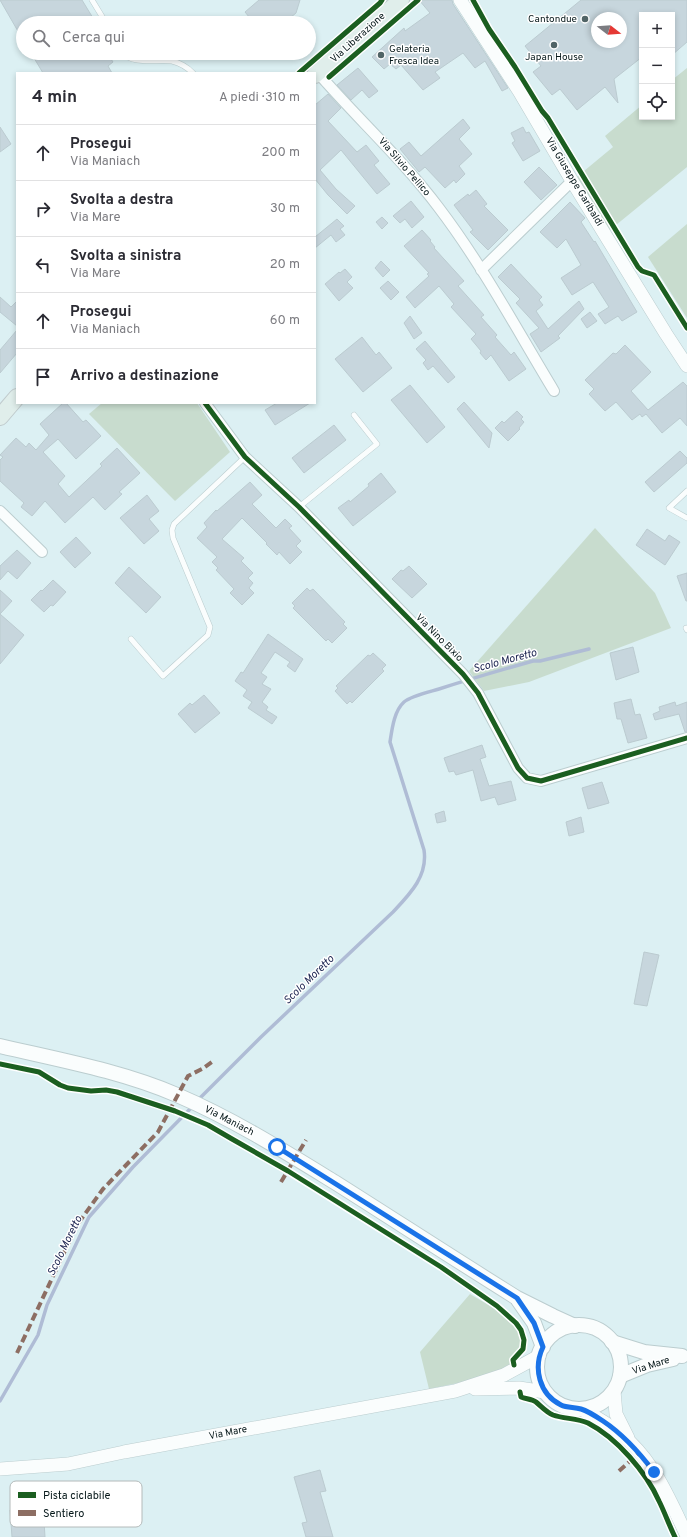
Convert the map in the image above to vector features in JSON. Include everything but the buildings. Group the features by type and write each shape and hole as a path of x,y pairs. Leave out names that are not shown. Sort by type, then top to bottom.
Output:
{"main road":[{"name":"Via Liberazione","path":"316,74 401,0"},
{"path":"0,417 16,398"},
{"name":"Via Maniach","path":"0,1046 106,1071 150,1085 183,1098 240,1125 296,1158 517,1298 575,1326"},
{"name":"Via Maniach","path":"517,1298 534,1323 541,1352"},
{"name":"Via Mare","path":"575,1326 595,1328 604,1333 612,1342 620,1357 620,1376 614,1391 602,1402 595,1406 573,1409 560,1405 545,1392 538,1375 541,1352 547,1340 560,1330 575,1326"},
{"name":"Via Mare","path":"612,1342 644,1352 685,1356"},
{"name":"Via Mare","path":"620,1376 647,1365 685,1356"}],"street":[{"name":"Via Giuseppe Garibaldi","path":"460,0 516,85 572,181 687,366"},
{"name":"Via Silvio Pellico","path":"316,74 394,154 434,201 458,234 481,270 554,391"},
{"path":"481,270 572,181"},
{"name":"Via Nino Bixio","path":"206,404 245,457 298,507 463,674 478,693 518,768 527,778 535,781 541,781 687,738"},
{"path":"0,510 42,552"},
{"path":"455,1391 504,1375 541,1352"},
{"path":"455,1391 512,1388 545,1392"},
{"name":"Via Mare","path":"0,1469 68,1464 132,1450 455,1391"},
{"path":"614,1391 616,1414 630,1441 654,1472 687,1536"},
{"path":"581,1409 602,1420 630,1441"}],"lane":[{"path":"92,0 102,16"},
{"path":"136,60 172,61 186,66 192,72"},
{"path":"298,507 378,444 354,415"},
{"path":"130,639 163,676 208,635 210,627 173,538 172,530 174,524 245,457"},
{"path":"687,491 669,508 687,518"}],"green space":[{"path":"687,68 687,167 605,234 572,181 613,147 605,136 639,108 639,120 675,120 675,78"},
{"path":"687,224 687,318 648,257"},
{"path":"101,404 198,404 230,452 175,501 89,414"},
{"path":"595,528 655,593 671,628 529,682 484,691 469,671"},
{"path":"470,1294 500,1313 518,1329 521,1338 519,1348 510,1358 512,1367 477,1379 429,1389 420,1352"}],"waterway":[{"name":"Scolo Moretto","path":"198,1100 261,1037 393,912 416,884 423,868 425,859 424,850 390,742 394,720 398,710 404,702 416,696 533,661 540,661 589,649"},
{"name":"Scolo Moretto","path":"0,1401 38,1335 47,1305 89,1217 133,1167 193,1106"}],"marked path":[{"path":"17,1353 77,1225 103,1189 158,1132 188,1076 212,1062"},
{"path":"281,1182 306,1140"},
{"path":"619,1471 639,1453"}],"cycle path":[{"path":"316,58 382,0"},
{"path":"329,77 418,0"},
{"path":"473,0 489,29 548,118 638,267 642,271 654,275 687,328"},
{"path":"300,72 314,60"},
{"path":"206,404 245,457 299,507 463,674 478,693 518,768 527,778 541,781 687,738"},
{"path":"0,1064 39,1072 60,1085 68,1088 117,1092 175,1111 208,1125 288,1171 441,1267 497,1306 516,1323 521,1330 524,1340 523,1349 513,1360 514,1365"},
{"path":"520,1392 521,1397 534,1401 553,1415 588,1423 610,1437 630,1457 646,1479 653,1490 675,1537"}],"place":[{"name":"Cantondue","path":"585,19"},
{"name":"Japan House","path":"554,45"},
{"name":"Gelateria Fresca Idea","path":"381,55"}],"route":[{"path":"277,1147 517,1298 534,1323 543,1347 539,1356 538,1375 545,1392 560,1405 573,1409 581,1409 602,1420 630,1441 654,1472"}]}
